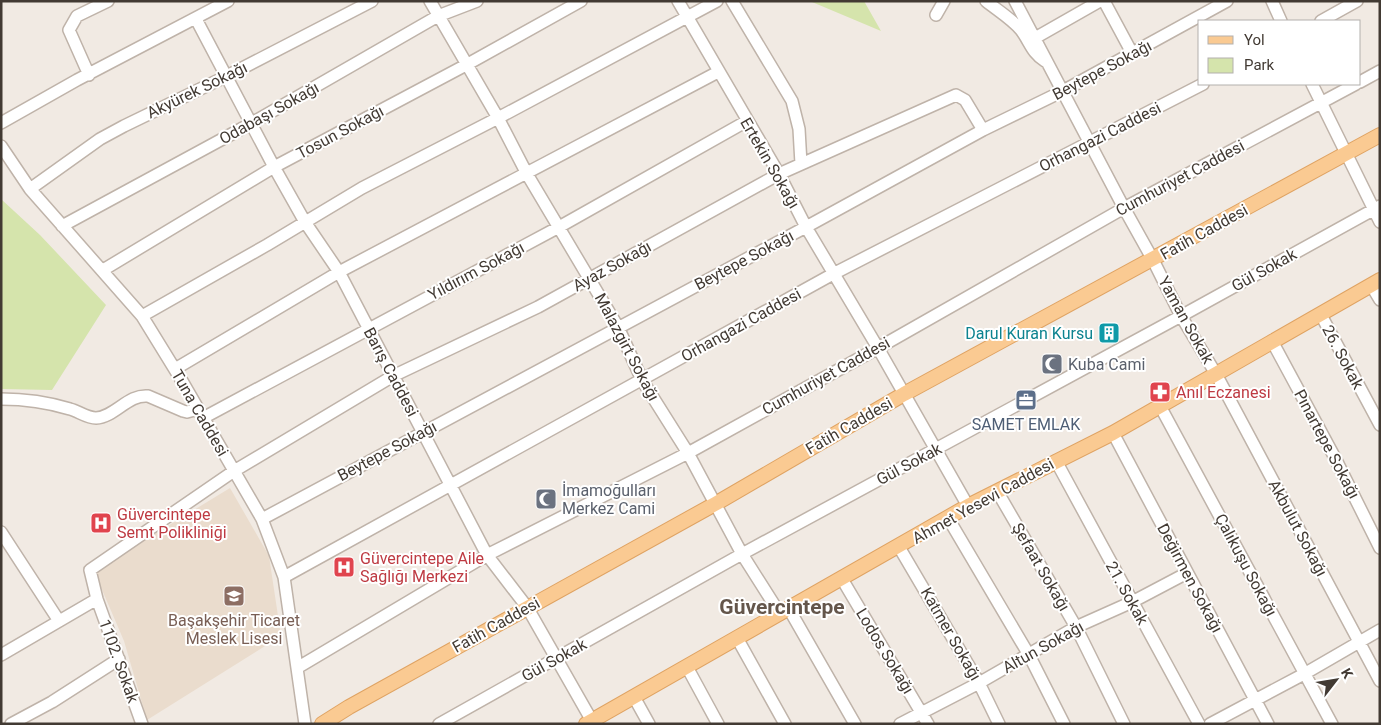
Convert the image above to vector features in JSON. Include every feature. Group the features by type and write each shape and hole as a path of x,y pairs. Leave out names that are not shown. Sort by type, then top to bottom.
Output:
{"main road":[{"name":"Fatih Caddesi","path":"322,724 527,607 715,504 904,394 1380,135"},
{"name":"Ahmet Yesevi Caddesi","path":"588,723 968,506 1113,433 1376,282"}],"street":[{"path":"89,74 69,30 77,16 108,1"},
{"path":"1,123 89,74 196,19 214,5 228,1"},
{"name":"Akyürek Sokağı","path":"30,189 100,139 372,1"},
{"name":"Malazgirt Sokağı","path":"430,1 498,118 527,174 618,327 642,380 688,453 742,554 785,611 855,724"},
{"name":"Odabaşı Sokağı","path":"62,226 252,123 438,16 477,1"},
{"name":"Tosun Sokağı","path":"103,270 274,167 582,1"},
{"name":"Ertekin Sokağı","path":"678,1 779,174 806,227 878,348 968,506"},
{"path":"142,316 362,188 688,18 717,1"},
{"path":"732,1 792,101 799,129 801,164"},
{"path":"936,15 944,1"},
{"path":"986,1 1021,30 1037,56 1048,63"},
{"name":"Yaman Sokak","path":"1015,1 1181,316 1216,374"},
{"path":"1035,38 1100,1"},
{"path":"1104,1 1132,53"},
{"name":"Beytepe Sokağı","path":"262,519 423,431 565,358 618,327 983,130 1063,91 1227,1"},
{"path":"1272,1 1281,20"},
{"path":"1323,20 1357,1"},
{"name":"Barış Caddesi","path":"196,19 305,222 339,272 488,555 527,607 588,723"},
{"path":"1361,81 1380,71"},
{"path":"175,369 339,272 718,72"},
{"name":"Orhangazi Caddesi","path":"284,577 833,274 1201,85"},
{"path":"1313,85 1346,154 1376,208 1380,222"},
{"name":"Cumhuriyet Caddesi","path":"297,668 488,555 688,453 878,348 1124,208 1354,85"},
{"name":"Ayaz Sokağı","path":"234,471 393,376 538,307 779,174 956,95 965,100 983,130"},
{"name":"Yıldırım Sokağı","path":"200,414 368,329 559,227 747,121"},
{"name":"Tuna Caddesi","path":"1,146 30,189 142,316 262,519 284,577 305,724"},
{"name":"Gül Sokak","path":"439,724 742,554 1376,208"},
{"path":"1376,282 1380,300"},
{"name":"26. Sokak","path":"1321,315 1380,425"},
{"name":"Pınartepe Sokağı","path":"1272,341 1334,456 1380,548"},
{"name":"Akbulut Sokağı","path":"1216,374 1380,681"},
{"path":"1,399 31,400 71,409 94,418 104,416 136,397 143,395 183,411 200,414"},
{"name":"Çalıkuşu Sokağı","path":"1160,406 1332,724"},
{"name":"Değirmen Sokağı","path":"1113,433 1268,724"},
{"name":"21. Sokak","path":"1056,461 1198,724"},
{"name":"1102. Sokak","path":"142,724 97,599 90,570 234,471"},
{"name":"Şefaat Sokağı","path":"997,491 1076,627 1124,724"},
{"path":"948,518 1029,655 1064,724"},
{"path":"1,532 59,621"},
{"name":"Katmer Sokağı","path":"899,547 979,682 999,724"},
{"name":"Altun Sokağı","path":"900,724 1029,655 1076,627 1132,602 1188,573"},
{"name":"Lodos Sokağı","path":"842,578 928,724"},
{"name":"1102. Sokak","path":"1,655 97,599"},
{"path":"1210,724 1304,674 1358,641 1380,630"},
{"path":"737,638 785,724"},
{"path":"11,724 52,702 119,659"},
{"path":"687,667 718,724"},
{"path":"634,697 649,724"}],"shaded area":[{"path":"230,488 269,556 281,636 147,720 124,641 94,571"}],"green space":[{"path":"864,1 881,31 812,2"},
{"path":"1,199 40,235 106,305 52,390 1,389"}],"place":[{"name":"Darul Kuran Kursu","path":"1109,333"},
{"name":"Kuba Cami","path":"1052,364"},
{"name":"Anıl Eczanesi","path":"1160,392"},
{"name":"SAMET EMLAK","path":"1026,400"},
{"name":"İmamoğulları Merkez Cami","path":"546,499"},
{"name":"Güvercintepe Semt Polikliniği","path":"101,523"},
{"name":"Güvercintepe Aile Sağlığı Merkezi","path":"344,567"},
{"name":"Başakşehir Ticaret Meslek Lisesi","path":"234,596"}],"district":[{"name":"Güvercintepe","path":"782,607"}]}
